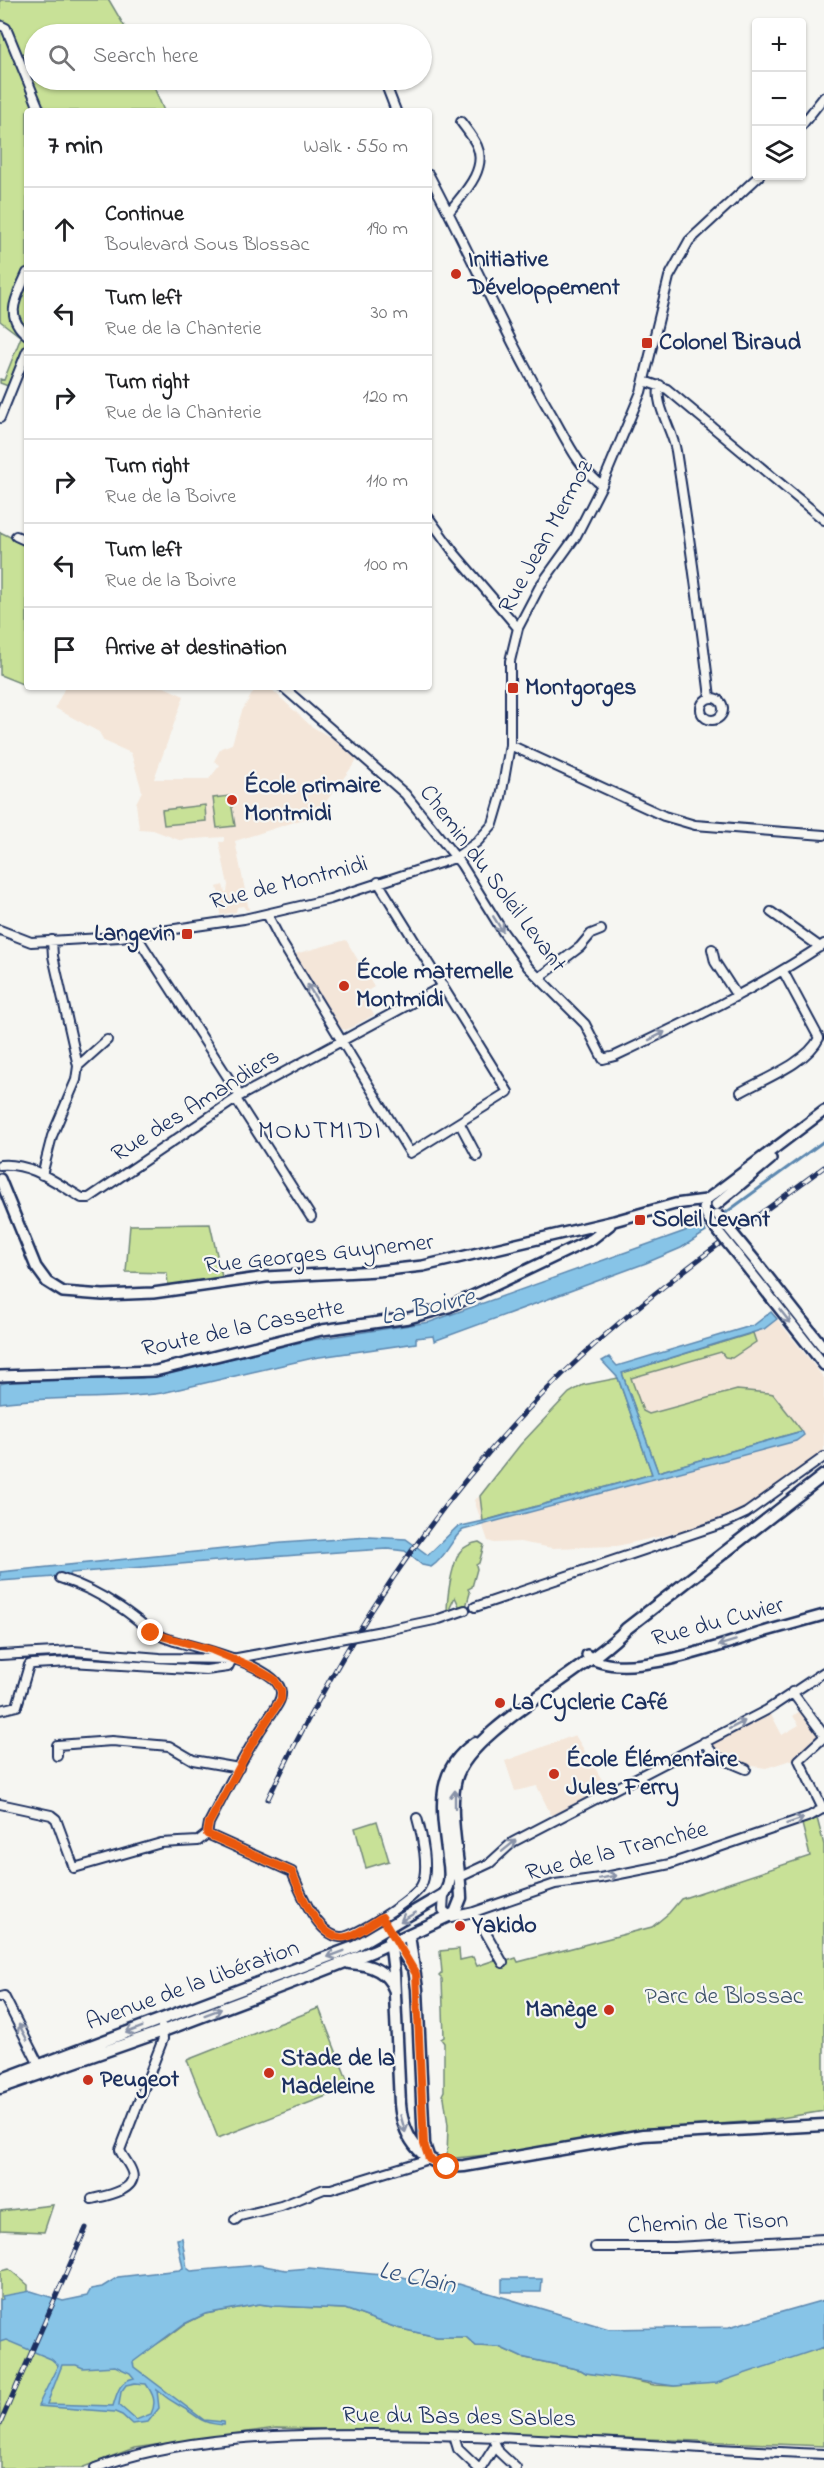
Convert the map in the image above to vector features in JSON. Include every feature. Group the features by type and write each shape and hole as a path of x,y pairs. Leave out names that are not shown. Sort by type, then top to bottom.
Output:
{"main road":[{"path":"444,1894 450,1870 443,1812 445,1781 450,1767 464,1750 503,1725 566,1677 575,1664 590,1657 613,1635 627,1629 824,1475"},
{"path":"450,1917 460,1905 455,1818 456,1780 465,1761 503,1725"},
{"name":"Avenue de la Libération","path":"161,2026 354,1947 444,1894"},
{"name":"Avenue de la Libération","path":"0,2080 41,2069 345,1962 450,1917"},
{"path":"388,1928 393,1942 416,1974"},
{"path":"409,1935 416,1974 424,2144 429,2159"},
{"path":"393,1942 400,2114 406,2134 413,2144 429,2159 440,2165 455,2167 643,2135 824,2125"},
{"path":"345,1962 375,1968 390,1981 395,1992"},
{"name":"Avenue de la Libération","path":"0,2088 41,2069"}],"street":[{"path":"0,25 6,28 24,72"},
{"path":"31,90 39,108"},
{"path":"388,90 395,108"},
{"path":"806,119 824,97"},
{"path":"449,212 471,183 478,169 478,147 461,122"},
{"name":"Rue Jean Mermoz","path":"510,746 510,661 518,628 540,586 576,536 603,485 644,381 669,277 689,242 755,180"},
{"path":"432,181 534,384 575,456 595,480 603,485"},
{"path":"24,282 13,313 16,325 24,332"},
{"path":"0,418 24,358"},
{"path":"644,381 660,385 824,520"},
{"path":"660,385 657,397 675,444 690,539 710,697"},
{"path":"432,523 455,554 518,628"},
{"path":"16,536 24,540"},
{"name":"Chemin du Soleil Levant","path":"286,690 405,794 461,864 514,948 539,978 585,1024 603,1059 615,1056 737,996"},
{"path":"510,746 664,816 695,825 824,835"},
{"name":"Rue de Montmidi","path":"0,930 32,942 136,935 267,914 330,899 454,858 477,842 493,824 501,797 510,746"},
{"path":"267,914 342,1042 411,1153 508,1092 378,882"},
{"path":"712,949 715,962 737,996 783,971 822,945 771,912"},
{"path":"539,978 580,947 591,934 601,930"},
{"path":"136,935 311,1217"},
{"path":"42,1175 58,1120 76,1080 78,1066 53,956 52,940"},
{"path":"741,1092 801,1058 816,1045 819,1038 783,971"},
{"name":"Rue des Amandiers","path":"0,1165 15,1164 42,1175 82,1198 89,1198 238,1097 443,986"},
{"path":"78,1066 107,1040"},
{"path":"820,1114 706,1200 704,1209 709,1220 824,1365"},
{"path":"717,1209 820,1114"},
{"path":"460,1124 477,1156"},
{"name":"Rue Georges Guynemer","path":"0,1179 36,1267 55,1288 73,1293 103,1295 153,1293 266,1276 378,1271 423,1266 614,1221 675,1204 706,1200"},
{"path":"706,1200 717,1209 824,1348"},
{"name":"Route de la Cassette","path":"0,1376 155,1371 322,1330 419,1315 449,1307 592,1239 614,1221"},
{"path":"475,1607 727,1522 755,1507 824,1457"},
{"path":"0,1804 56,1818 74,1868 161,1843 198,1841 207,1834 209,1823 239,1768 281,1699 281,1690 274,1679 268,1675 212,1650 159,1636 94,1591 60,1578"},
{"path":"0,1655 73,1651 160,1658 232,1659 382,1631 439,1619 465,1610"},
{"name":"Rue du Cuvier","path":"590,1657 608,1665 670,1660 824,1615"},
{"path":"0,1710 17,1706 24,1676 29,1665 33,1664 71,1662 194,1670 228,1668 232,1659"},
{"path":"460,1877 490,1863 513,1842 767,1710 824,1672"},
{"path":"792,1692 824,1736 799,1760 824,1808"},
{"path":"57,1756 57,1745 112,1741 169,1746 194,1760 239,1768"},
{"path":"704,1742 714,1756 746,1769"},
{"name":"Rue de la Tranchée","path":"450,1917 474,1912 555,1884 670,1864 808,1817 824,1808"},
{"path":"207,1834 292,1872 303,1900 321,1927 339,1938 350,1936 382,1917 422,1885 424,1875 422,1834 417,1818"},
{"path":"444,1894 443,1910 450,1917"},
{"path":"474,1912 503,1963"},
{"path":"382,1917 388,1928"},
{"path":"0,1997 4,1996 41,2069"},
{"path":"92,2199 120,2191 133,2179 134,2175 120,2150 163,2039 161,2026"},
{"path":"235,2220 240,2216 281,2206 324,2189 387,2173 429,2159"},
{"name":"Chemin de Tison","path":"595,2247 675,2247 824,2239"},
{"name":"Rue du Bas des Sables","path":"95,2468 139,2454 222,2440 282,2434 454,2436 493,2441 663,2444 824,2454"},
{"path":"454,2436 458,2449 479,2468 493,2441 516,2468"}],"shaded area":[{"name":"École primaire Montmidi","path":"64,690 171,690 184,696 154,779 209,779 220,765 214,761 221,748 232,744 242,711 254,690 272,690 311,726 335,740 357,760 316,815 235,841 249,910 243,906 237,907 236,912 220,915 220,908 217,908 216,900 220,898 217,887 223,885 227,892 228,885 219,842 224,842 224,837 179,840 153,830 139,829 136,803 142,791 131,753 104,741 99,732 55,708"},
{"name":"École maternelle Montmidi","path":"346,940 374,987 362,994 374,1015 346,1030 341,1029 295,954"},
{"path":"777,1319 824,1378 824,1452 819,1457 740,1510 707,1526 617,1546 552,1548 520,1542 494,1543 488,1541 474,1500 480,1496 520,1445 569,1393 583,1385 618,1378 761,1330"},
{"path":"801,1710 819,1734 818,1739 794,1759 766,1768 752,1766 716,1753 710,1744 771,1714 782,1735 799,1725 793,1716"},
{"name":"École Élémentaire Jules Ferry","path":"575,1735 607,1788 552,1817 537,1786 515,1791 505,1761"}],"green space":[{"path":"0,0 109,0 123,24 24,24 24,90 155,90 163,108 24,108 24,346 8,386 0,383 0,379 4,380 21,337 0,321"},
{"path":"0,532 24,544 24,685 0,675"},
{"path":"230,796 235,826 217,828 213,798"},
{"path":"205,805 206,821 164,825 162,810"},
{"path":"210,1224 222,1277 168,1286 167,1273 126,1272 130,1225"},
{"path":"753,1333 756,1342 732,1358 725,1357 721,1352 631,1378 643,1411 649,1414 737,1390 769,1393 773,1394 802,1431 658,1472 622,1373"},
{"path":"618,1378 652,1474 483,1521 480,1496 520,1445 569,1393 583,1385"},
{"path":"479,1542 484,1545 479,1563 476,1565 472,1587 468,1589 470,1593 465,1610 460,1608 455,1597 447,1614 450,1583 459,1553 473,1543"},
{"name":"Parc de Blossac","path":"817,1818 824,1845 824,2111 769,2120 641,2130 517,2152 447,2157 448,2125 442,2095 444,2091 444,2043 441,2039 444,2037 442,1979 439,1976 442,1973 440,1951 459,1949 460,1960 473,1957 477,1966 495,1960 498,1964 516,1958 518,1962 652,1927 681,1899 810,1856 802,1824"},
{"path":"377,1821 389,1861 366,1868 355,1828"},
{"name":"Stade de la Madeleine","path":"319,2008 350,2087 218,2138 187,2060"},
{"path":"53,2205 44,2232 0,2230 0,2211"},
{"path":"9,2269 28,2285 28,2308 138,2356 185,2324 205,2314 259,2304 345,2309 397,2328 437,2337 466,2337 476,2346 499,2347 521,2357 586,2373 654,2385 693,2384 824,2347 824,2446 473,2432 276,2428 134,2448 81,2468 0,2468 0,2271"}],"water":[{"name":"La Boivre","path":"702,1225 706,1232 681,1248 434,1341 433,1336 416,1338 416,1343 313,1358 162,1393 0,1403 0,1384 14,1381 142,1378 311,1340 430,1322"},
{"path":"771,1312 777,1319 764,1329 622,1373 658,1472 802,1431 804,1435 796,1441 463,1530 437,1563 431,1567 422,1565 405,1551 388,1549 150,1566 71,1573 69,1576 0,1581 0,1572 282,1543 369,1537 406,1539 428,1555 457,1527 652,1474 618,1378 602,1361 609,1357 617,1366 754,1325"},
{"path":"182,2238 187,2268 191,2271 259,2265 286,2270 309,2268 403,2277 428,2284 431,2277 433,2285 459,2284 609,2329 729,2327 824,2300 824,2347 717,2383 674,2386 586,2373 521,2357 499,2347 476,2346 466,2337 437,2337 397,2328 345,2309 259,2304 205,2314 184,2324 133,2362 134,2367 204,2420 223,2422 224,2425 204,2421 157,2390 159,2408 148,2422 132,2424 115,2412 38,2406 58,2365 51,2359 6,2340 0,2342 0,2300 3,2299 2,2296 31,2291 63,2301 87,2296 91,2289 102,2287 118,2277 179,2270 183,2268 177,2239","holes":["62,2365 76,2365 83,2368 115,2366 130,2373 134,2378 122,2385 117,2392 113,2406 47,2404","146,2384 154,2402 151,2414 136,2420 119,2405 121,2392 126,2385"]},
{"path":"502,2279 542,2279 541,2292 502,2292"}],"waterway":[{"name":"La Boivre","path":"720,1217 824,1141"}],"railway":[{"path":"268,1799 331,1677 366,1619 445,1506 488,1453 535,1402 612,1329 701,1258 824,1167"},
{"path":"0,2424 86,2228"}],"place":[{"name":"Initiative Développement","path":"456,274"},
{"name":"Colonel Biraud","path":"647,343"},
{"name":"Montgorges","path":"513,688"},
{"name":"École primaire Montmidi","path":"232,800"},
{"name":"Langevin","path":"187,934"},
{"name":"École maternelle Montmidi","path":"344,986"},
{"name":"Soleil Levant","path":"640,1220"},
{"name":"La Cyclerie Café","path":"500,1703"},
{"name":"École Élémentaire Jules Ferry","path":"554,1774"},
{"name":"Yakido","path":"460,1926"},
{"name":"Manège","path":"609,2010"},
{"name":"Stade de la Madeleine","path":"269,2073"},
{"name":"Peugeot","path":"88,2080"}],"district":[{"name":"MONTMIDI","path":"320,1132"}],"route":[{"path":"151,1633 212,1650 255,1668 274,1679 281,1690 281,1699 253,1742 224,1794 209,1823 207,1834 292,1872 303,1900 321,1927 339,1938 350,1936 382,1917 416,1974 424,2144 429,2159 447,2167"}],"water label":[{"name":"Le Clain","path":"417,2279"}]}
